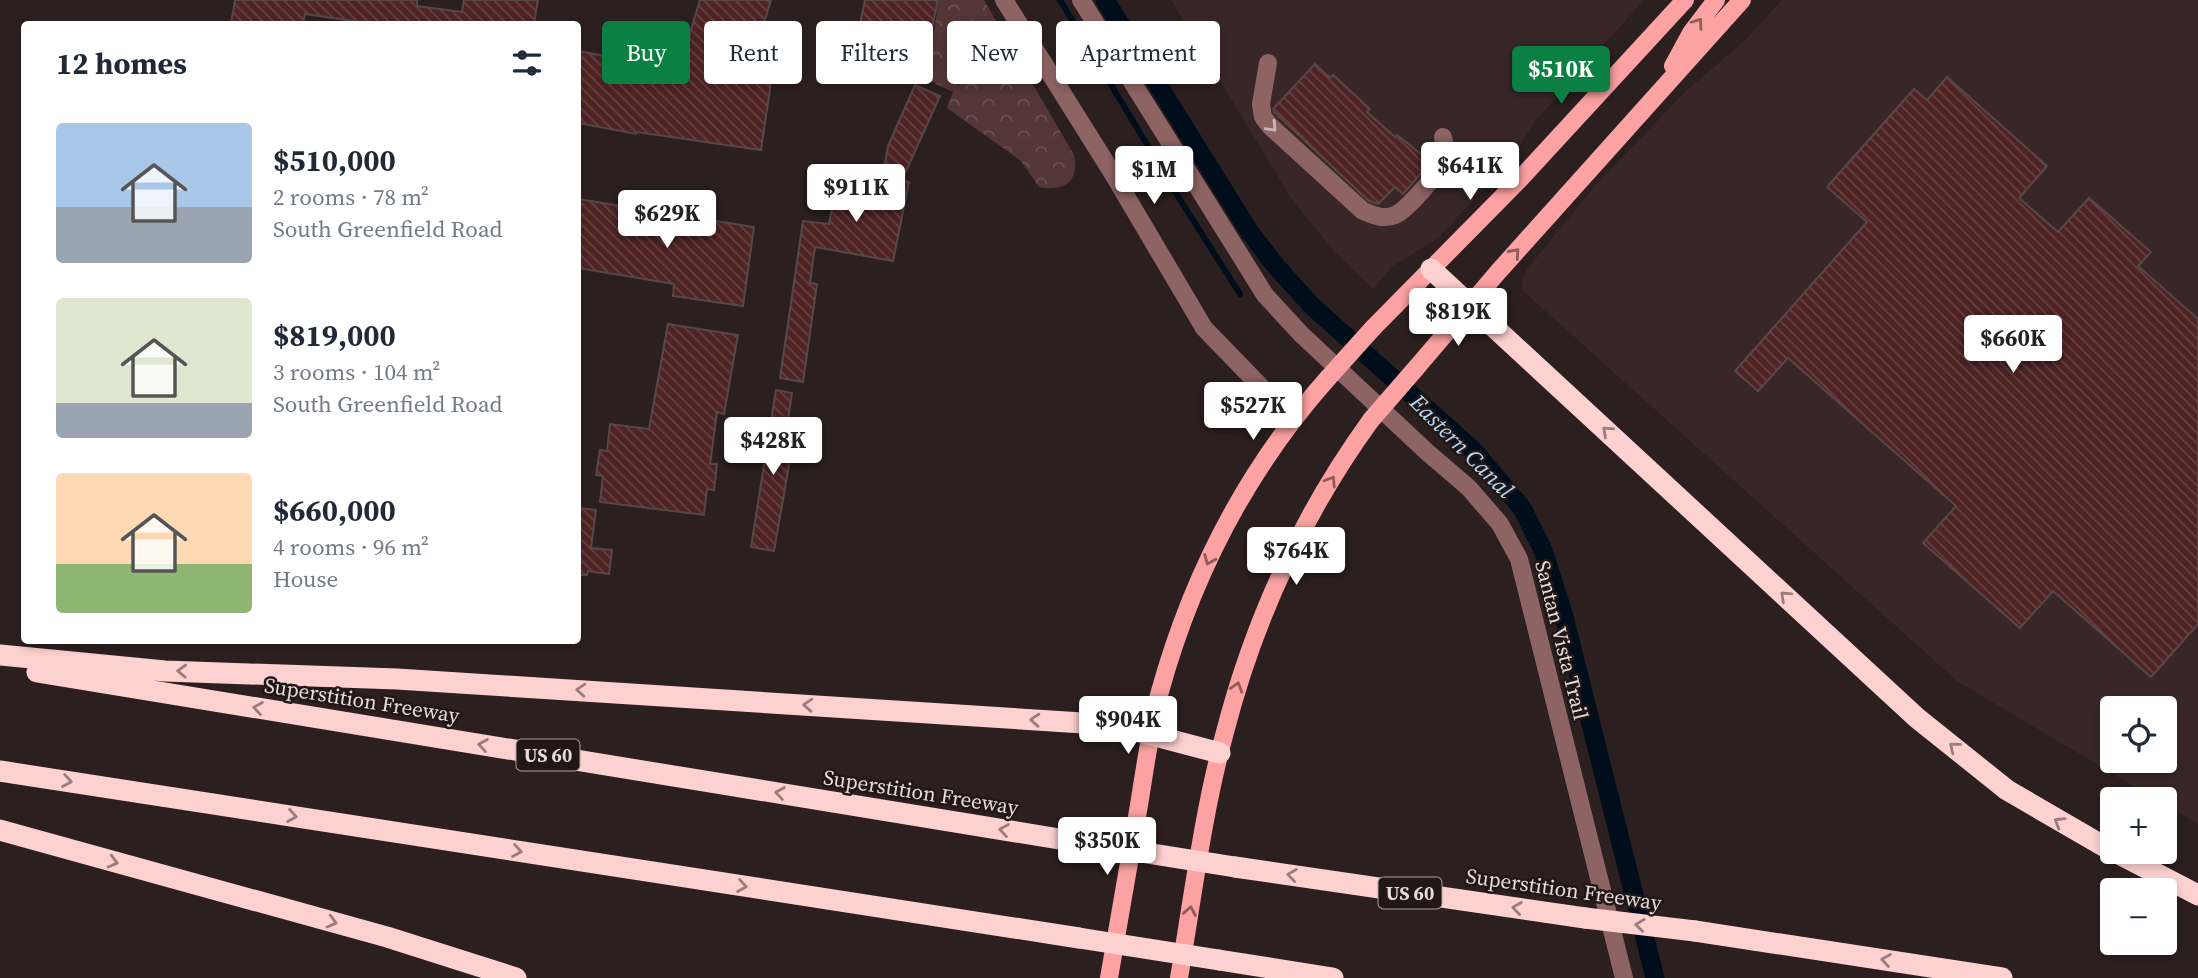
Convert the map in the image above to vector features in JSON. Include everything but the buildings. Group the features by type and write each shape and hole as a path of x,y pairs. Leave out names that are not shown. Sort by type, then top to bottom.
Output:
{"highway":[{"path":"1431,269 1917,718 2007,790 2100,844"},
{"path":"0,655 165,671 397,679 1114,724 1220,753"},
{"name":"Superstition Freeway","path":"0,666 1235,867 1584,918 1695,931 2002,978"},
{"path":"0,771 1333,978"},
{"path":"0,830 387,937 516,978"},
{"path":"2137,864 2198,895"}],"main road":[{"path":"1109,978 1151,734 1175,641 1217,541 1252,478 1293,420 1373,328 1521,178 1685,0"},
{"path":"1660,91 1690,33 1716,0"},
{"path":"1179,978 1220,753 1241,676 1276,585 1298,537 1371,420 1742,0"}],"street":[{"path":"1004,0 1205,328 1222,349 1293,420"},
{"name":"Santan Vista Trail","path":"1081,0 1265,295 1301,334 1469,488 1500,524 1519,559 1624,978"},
{"path":"1268,63 1261,104 1263,117 1363,211 1372,215 1389,217 1404,209 1446,158 1443,137"}],"shaded area":[{"path":"1171,0 1644,0 1536,120 1510,161 1438,238 1393,266 1373,289 1333,250 1291,198 1220,81 1220,21 1184,21"},
{"path":"1782,0 2198,0 2198,824 2177,811 2177,787 2135,787 2112,773 2177,773 2177,696 2100,696 2100,766 1957,681 1522,290 1523,276 1529,267 1594,187 1684,93 1744,41"}],"green space":[{"path":"939,0 984,0 996,21 947,21 947,84 1033,84 1074,155 1075,172 1068,183 1056,188 1039,187 1021,161 947,108 953,92 933,82 933,36"}],"waterway":[{"path":"1060,0 1240,294"},
{"name":"Eastern Canal","path":"1105,0 1249,231 1275,265 1312,306 1473,450 1522,508 1543,550 1563,613 1655,978"}]}
